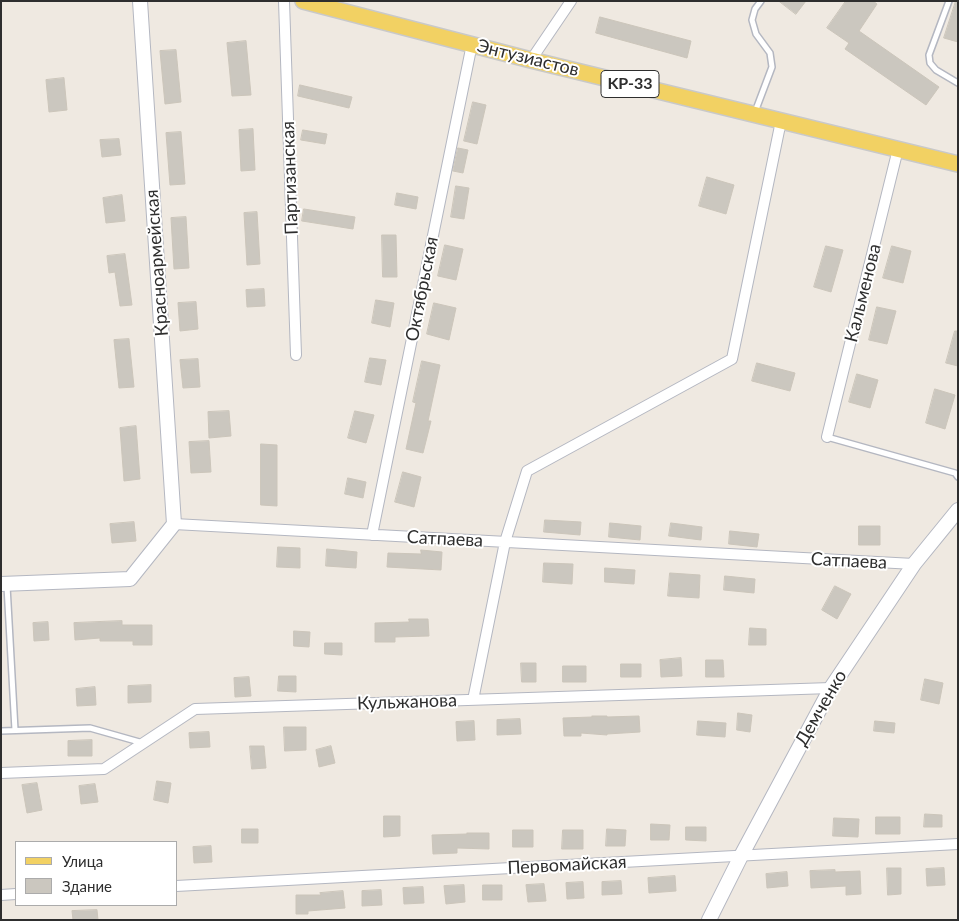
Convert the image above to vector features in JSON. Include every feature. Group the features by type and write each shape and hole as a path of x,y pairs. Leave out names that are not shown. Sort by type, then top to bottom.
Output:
{"main road":[{"name":"Энтузиастов","path":"303,1 531,60 958,164"}],"street":[{"name":"Красноармейская","path":"140,1 174,524"},
{"name":"Партизанская","path":"284,1 296,355"},
{"path":"531,60 571,1"},
{"name":"Октябрьская","path":"372,535 472,44"},
{"path":"473,700 505,542 527,470 732,359 781,121"},
{"name":"Кальменова","path":"827,437 898,149"},
{"name":"Демченко","path":"709,920 831,688 914,564 958,510"},
{"name":"Сатпаева","path":"174,524 914,564"},
{"path":"4,583 130,579 174,524"},
{"name":"Кульжанова","path":"1,773 104,769 195,709 831,688"},
{"name":"Первомайская","path":"178,886 958,844"},
{"path":"1,895 15,894"}],"lane":[{"path":"755,114 772,67 770,53 756,34 752,20 756,8 761,1"},
{"path":"949,1 930,55 930,63 936,70 958,83"},
{"path":"827,437 956,473 958,477"},
{"path":"4,583 15,730"},
{"path":"1,731 90,728 143,743"}],"building":[{"path":"779,1 806,1 796,14"},
{"path":"846,1 873,1 877,4 859,31 939,87 926,105 845,49 849,43 827,28"},
{"path":"956,1 958,1 958,42 944,38"},
{"path":"600,17 691,41 687,58 596,33"},
{"path":"246,41 251,95 232,96 227,43"},
{"path":"176,50 181,102 165,104 160,51"},
{"path":"64,78 67,110 49,112 46,80"},
{"path":"300,85 352,97 349,108 298,96"},
{"path":"473,102 486,105 477,144 464,141"},
{"path":"253,129 255,170 241,171 239,130"},
{"path":"303,130 327,134 325,144 301,140"},
{"path":"181,132 185,184 170,185 166,133"},
{"path":"119,139 121,155 102,157 100,140"},
{"path":"458,148 468,150 463,173 453,171"},
{"path":"707,177 734,185 726,214 699,206"},
{"path":"456,186 469,188 464,219 451,217"},
{"path":"397,193 418,197 416,209 395,205"},
{"path":"122,195 125,221 106,223 103,198"},
{"path":"304,209 355,217 353,229 302,221"},
{"path":"257,212 260,264 247,265 244,213"},
{"path":"186,217 189,268 174,269 171,218"},
{"path":"382,235 396,235 397,277 383,277"},
{"path":"445,245 463,249 456,280 438,276"},
{"path":"826,246 843,250 831,292 814,287"},
{"path":"892,246 911,251 903,283 883,278"},
{"path":"125,254 132,305 120,306 115,272 109,273 107,256"},
{"path":"264,289 265,306 247,307 246,290"},
{"path":"376,300 394,303 390,327 372,323"},
{"path":"196,302 198,329 180,331 178,303"},
{"path":"434,303 456,308 449,340 427,334"},
{"path":"877,307 896,311 887,344 869,340"},
{"path":"955,331 958,331 958,366 946,363"},
{"path":"129,339 134,387 119,388 114,340"},
{"path":"370,358 386,360 381,385 365,382"},
{"path":"198,359 200,387 183,388 180,360"},
{"path":"422,361 440,365 428,421 431,421 423,453 406,449 416,403 413,402"},
{"path":"757,363 795,373 790,391 752,381"},
{"path":"857,374 878,380 870,408 849,402"},
{"path":"935,389 955,395 945,429 926,423"},
{"path":"229,411 231,436 209,438 208,412"},
{"path":"355,411 374,415 366,443 348,438"},
{"path":"136,426 140,479 124,481 120,428"},
{"path":"209,441 211,472 191,473 189,442"},
{"path":"261,444 277,445 277,506 261,505"},
{"path":"403,472 421,477 414,507 395,502"},
{"path":"348,478 366,482 363,498 345,494"},
{"path":"545,520 581,522 580,535 544,532"},
{"path":"134,522 136,541 112,543 110,524"},
{"path":"610,523 641,526 640,540 609,537"},
{"path":"671,523 702,527 701,540 669,536"},
{"path":"859,526 880,526 880,545 859,545"},
{"path":"730,531 759,534 757,547 729,544"},
{"path":"278,547 300,548 300,568 277,567"},
{"path":"327,549 357,552 356,568 326,566"},
{"path":"421,550 442,552 441,570 387,567 388,553 421,554"},
{"path":"544,563 573,564 572,584 543,582"},
{"path":"605,568 635,570 634,584 605,582"},
{"path":"670,573 700,575 699,598 668,596"},
{"path":"725,576 755,579 754,593 724,590"},
{"path":"835,586 851,594 837,619 822,610"},
{"path":"409,619 428,619 429,636 395,637 395,642 375,642 375,623 409,622"},
{"path":"122,621 122,625 152,625 152,645 133,645 133,641 100,641 100,638 75,640 74,623"},
{"path":"48,622 49,640 34,641 33,623"},
{"path":"750,628 766,629 766,645 749,645"},
{"path":"294,631 310,632 309,647 294,646"},
{"path":"325,643 342,643 342,655 325,654"},
{"path":"681,658 682,676 661,677 660,660"},
{"path":"706,660 723,660 724,677 706,677"},
{"path":"521,663 536,663 536,682 522,682"},
{"path":"621,664 641,664 641,677 621,677"},
{"path":"563,666 586,666 586,682 563,682"},
{"path":"279,676 296,676 296,692 278,691"},
{"path":"249,677 251,696 235,697 234,678"},
{"path":"925,679 943,683 939,704 921,700"},
{"path":"151,685 151,702 128,703 128,686"},
{"path":"95,687 96,705 77,706 76,689"},
{"path":"738,713 752,715 750,732 737,730"},
{"path":"639,716 640,732 607,735 581,733 581,736 564,736 563,718"},
{"path":"520,719 521,734 497,735 497,720"},
{"path":"474,721 475,740 457,741 456,722"},
{"path":"698,721 726,723 725,737 697,735"},
{"path":"875,721 895,723 894,733 874,731"},
{"path":"284,727 306,727 306,750 285,751"},
{"path":"209,732 210,747 190,748 189,733"},
{"path":"92,740 92,756 68,756 68,741"},
{"path":"250,746 264,746 266,768 252,769"},
{"path":"331,746 335,763 319,767 316,750"},
{"path":"157,781 171,783 168,803 154,800"},
{"path":"37,783 42,810 27,813 22,785"},
{"path":"95,784 98,802 81,804 79,786"},
{"path":"925,814 942,815 942,827 924,827"},
{"path":"384,816 400,816 400,836 384,837"},
{"path":"876,817 900,817 900,834 876,834"},
{"path":"834,818 859,819 858,837 833,836"},
{"path":"651,824 670,825 669,840 651,840"},
{"path":"686,827 706,827 706,841 686,840"},
{"path":"242,829 258,829 258,843 242,843"},
{"path":"607,829 626,830 625,846 606,846"},
{"path":"513,830 533,830 533,847 513,847"},
{"path":"563,830 583,830 583,849 562,849"},
{"path":"489,833 489,849 457,848 457,853 433,854 432,835"},
{"path":"211,846 212,862 194,863 193,847"},
{"path":"887,868 901,868 901,894 888,895"},
{"path":"944,868 945,885 927,886 926,869"},
{"path":"835,870 835,872 860,871 861,894 846,895 846,886 811,888 810,871"},
{"path":"787,872 788,886 767,888 766,874"},
{"path":"675,876 676,891 649,893 648,878"},
{"path":"621,881 622,894 602,895 602,882"},
{"path":"583,882 584,898 567,899 566,883"},
{"path":"544,884 546,901 528,902 526,885"},
{"path":"464,885 465,902 446,904 444,886"},
{"path":"483,885 502,885 502,900 483,900"},
{"path":"423,887 424,903 404,904 403,888"},
{"path":"381,890 382,905 362,906 362,891"},
{"path":"343,891 345,908 308,911 308,914 296,914 296,895 321,895 320,893"},
{"path":"97,910 98,920 73,920 72,911"}]}
